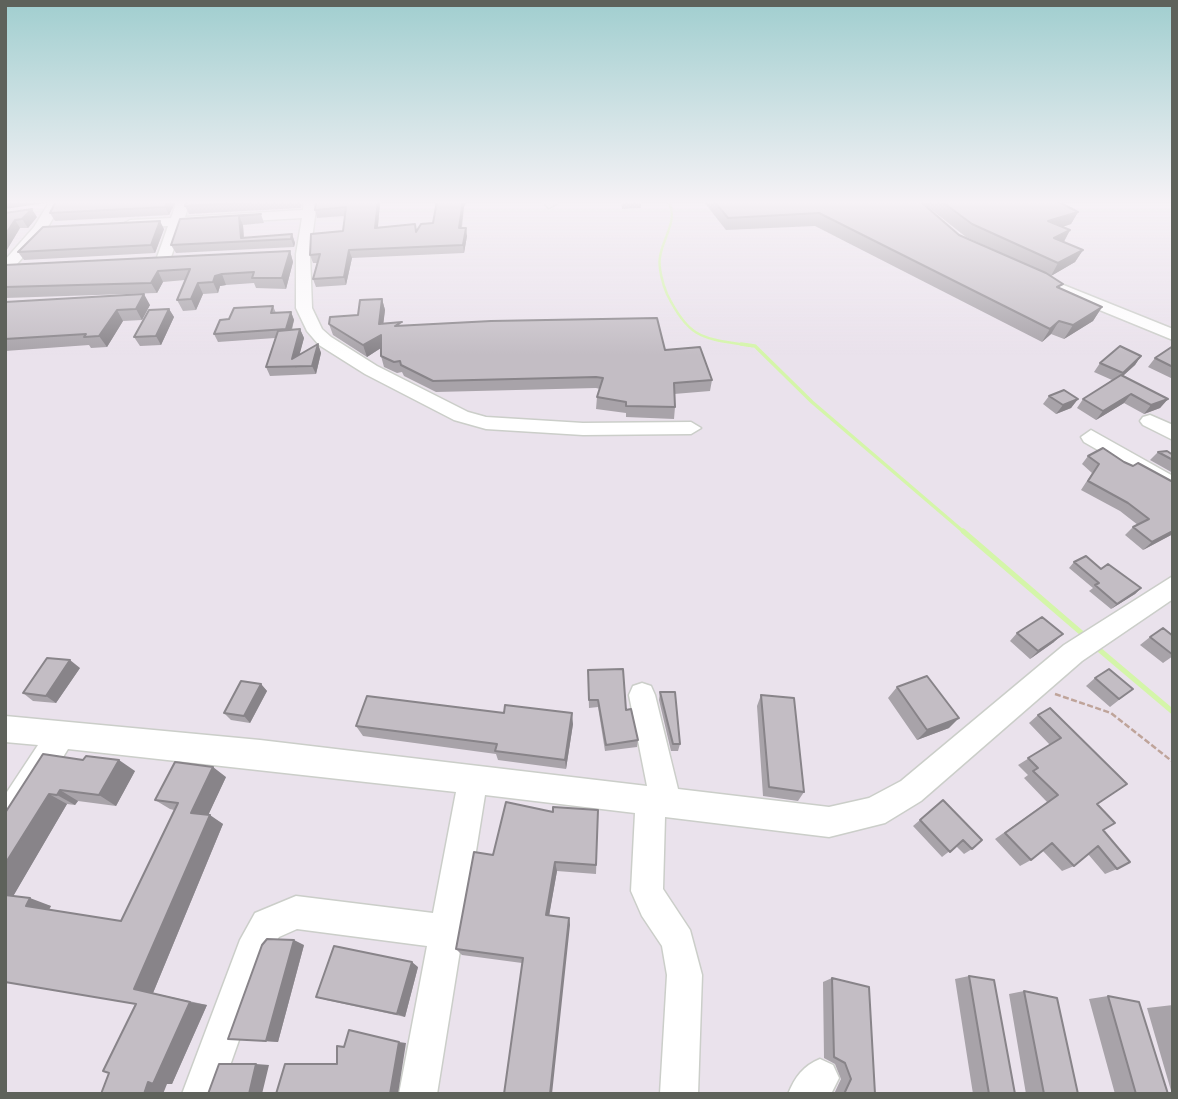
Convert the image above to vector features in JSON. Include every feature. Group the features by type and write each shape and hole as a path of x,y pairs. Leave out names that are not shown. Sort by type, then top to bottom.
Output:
{"street":[{"path":"5,269 22,252"},
{"path":"162,263 166,252"},
{"path":"297,252 302,297 315,331 371,370 461,416 486,424 524,426 691,428"},
{"path":"5,269 30,268"},
{"path":"1030,275 1173,335"},
{"path":"1150,421 1173,434"},
{"path":"1091,438 1173,486"},
{"path":"5,729 260,754 473,782 829,822 864,815 911,791 1073,653 1173,586"},
{"path":"642,695 658,802 647,891 677,940 684,961 680,1094"},
{"path":"5,822 61,735"},
{"path":"418,1094 473,782"},
{"path":"201,1094 257,940 267,925 296,912 447,932"}],"path":[{"path":"1036,687 1111,713 1173,762"}],"building":[{"path":"290,252 282,278 252,278 254,272 222,274 215,276 213,282 198,283 191,299 177,300 190,269 158,271 151,283 5,287 5,265"},
{"path":"310,252 349,252 344,277 313,279 320,254 310,255"},
{"path":"897,252 999,252 1046,273 1063,284 1057,287 1102,307 1073,325 1059,321 1050,329"},
{"path":"1034,252 1079,252 1058,263"},
{"path":"144,294 136,309 117,310 99,336 84,337 86,334 5,339 5,302"},
{"path":"382,299 379,324 402,322 395,326 657,318 665,350 700,347 712,380 674,383 675,407 626,406 626,402 597,397 603,378 596,377 433,381 401,365 400,361 394,362 381,356 381,335 363,345 329,324 330,317 358,315 360,300"},
{"path":"273,306 271,313 291,312 286,329 214,334 220,320 229,319 234,308"},
{"path":"169,309 156,336 134,337 149,310"},
{"path":"300,329 292,359 318,344 312,366 266,367 278,331"},
{"path":"1120,346 1141,356 1123,373 1100,363"},
{"path":"1173,346 1173,367 1155,358"},
{"path":"1121,375 1168,399 1151,405 1131,394 1103,411 1083,399"},
{"path":"1064,390 1078,399 1063,405 1049,396"},
{"path":"1103,448 1124,462 1133,466 1138,463 1173,482 1173,531 1152,542 1133,527 1149,519 1128,503 1088,481 1099,464 1088,456"},
{"path":"1167,451 1173,455 1173,460 1158,452"},
{"path":"1086,556 1101,569 1108,564 1141,588 1117,604 1095,585 1099,583 1074,562"},
{"path":"1042,617 1063,634 1038,651 1017,633"},
{"path":"1163,628 1173,636 1173,655 1150,637"},
{"path":"47,658 70,660 46,696 23,693"},
{"path":"623,669 626,710 631,709 638,740 606,745 598,700 589,700 588,670"},
{"path":"1109,669 1133,689 1119,699 1095,678"},
{"path":"927,676 959,718 927,730 897,687"},
{"path":"241,681 261,684 244,716 224,713"},
{"path":"660,692 675,692 680,744 673,744"},
{"path":"761,695 794,698 804,792 769,787"},
{"path":"367,696 504,713 505,705 572,713 565,760 495,751 497,744 356,726"},
{"path":"1050,708 1127,784 1097,804 1115,823 1103,830 1130,862 1117,869 1098,846 1074,866 1052,843 1031,860 1005,833 1058,795 1033,771 1038,768 1028,758 1061,738 1038,715"},
{"path":"43,754 83,760 86,756 119,760 99,795 60,790 57,795 49,794 5,864 5,813"},
{"path":"175,762 213,767 191,813 210,815 134,989 190,1002 153,1084 148,1082 144,1094 101,1094 109,1073 103,1071 136,1004 5,982 5,895 30,898 26,906 121,921 178,803 155,800"},
{"path":"943,800 982,840 972,849 963,840 950,852 920,820"},
{"path":"506,802 553,812 553,807 598,810 596,865 555,862 546,915 569,918 550,1094 504,1094 523,958 456,949 474,852 493,855"},
{"path":"267,939 294,940 266,1041 228,1039 262,945"},
{"path":"334,946 412,962 397,1014 316,997"},
{"path":"969,976 994,980 1015,1094 989,1094"},
{"path":"832,978 869,987 875,1094 844,1094 851,1079 845,1063 834,1057"},
{"path":"1024,991 1057,998 1078,1094 1044,1094"},
{"path":"1108,996 1139,1002 1168,1094 1136,1094"},
{"path":"349,1030 399,1042 390,1094 276,1094 285,1064 337,1064 337,1046 344,1047"},
{"path":"219,1064 256,1064 249,1094 208,1094"}],"waterway":[{"path":"661,252 660,266 665,290 683,321 700,335 752,346"},
{"path":"741,344 755,346 812,402 965,533"},
{"path":"963,531 1085,636"},
{"path":"1096,647 1173,712"}]}
